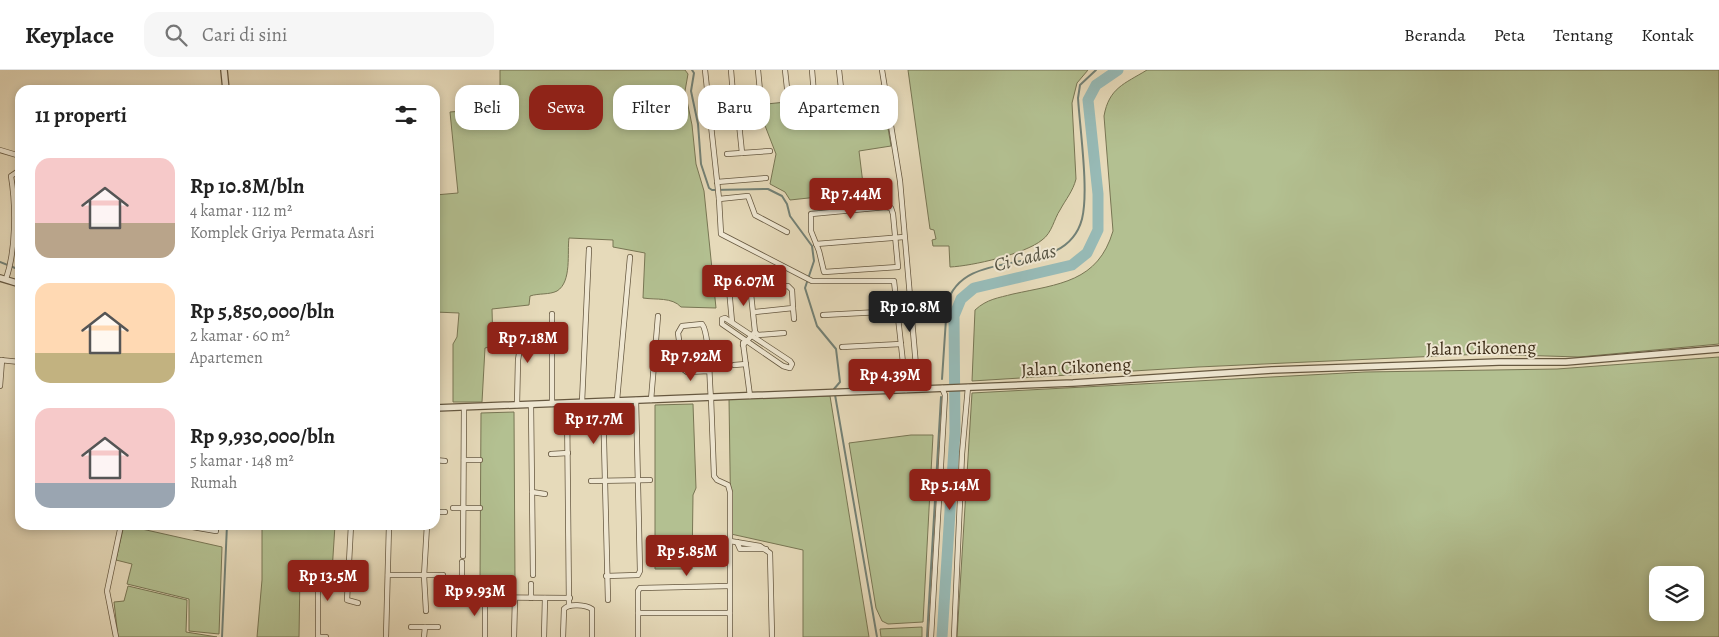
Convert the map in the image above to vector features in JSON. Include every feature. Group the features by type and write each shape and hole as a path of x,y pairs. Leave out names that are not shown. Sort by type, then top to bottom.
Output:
{"street":[{"path":"224,70 226,85"},
{"path":"705,70 707,85"},
{"path":"731,70 733,85"},
{"path":"758,70 759,85"},
{"path":"785,70 788,97 814,94 812,70"},
{"path":"839,70 841,85"},
{"path":"882,70 884,85"},
{"path":"711,130 721,236 812,280 892,281 895,283 906,390"},
{"path":"739,130 742,153"},
{"path":"892,130 900,180 918,389"},
{"path":"0,150 15,154"},
{"path":"727,154 770,151"},
{"path":"15,172 11,176 15,202 10,265 3,278 15,282"},
{"path":"717,187 766,178"},
{"path":"719,199 748,196 755,215 787,232"},
{"path":"886,207 892,210 898,265 895,268 826,273 823,270 816,244 811,231 812,214 886,207"},
{"path":"816,244 904,237"},
{"path":"582,402 589,249"},
{"path":"617,400 630,257"},
{"path":"732,322 728,277 749,275 755,312 753,334"},
{"path":"752,290 790,286 794,319"},
{"path":"755,312 793,308"},
{"path":"822,315 899,312"},
{"path":"552,314 552,404"},
{"path":"651,400 658,316"},
{"path":"725,318 732,322 753,334 790,361 792,364 790,368 783,366 721,321 725,318"},
{"path":"709,371 687,372 683,369 678,333 682,326 702,324 704,326 709,371 711,398 714,476 729,486 730,637"},
{"path":"502,328 532,327"},
{"path":"518,405 520,347 523,328"},
{"path":"510,329 510,344 520,347"},
{"path":"742,329 750,396"},
{"path":"744,338 753,334 784,333"},
{"path":"842,347 901,344"},
{"name":"Jalan Cikoneng","path":"440,408 966,388 1201,374 1447,363 1566,362 1719,349"},
{"path":"0,386 1,360 15,361"},
{"path":"734,365 746,364"},
{"path":"931,637 945,388"},
{"path":"954,637 966,388"},
{"path":"606,576 640,573 636,400"},
{"path":"604,402 604,480 608,600"},
{"path":"567,403 569,606"},
{"path":"531,405 533,575"},
{"path":"464,408 465,508 462,596 485,598 570,598"},
{"path":"551,454 568,453"},
{"path":"440,460 445,461"},
{"path":"464,460 480,460"},
{"path":"569,481 577,480"},
{"path":"591,481 650,480"},
{"path":"532,492 545,494"},
{"path":"453,508 480,508"},
{"path":"440,512 445,512"},
{"path":"116,637 108,590 120,530"},
{"path":"211,530 216,531"},
{"path":"351,530 347,600 358,603"},
{"path":"386,637 389,530"},
{"path":"426,611 424,576 427,530"},
{"path":"730,541 737,542 740,549 767,549 770,554 772,569 772,637"},
{"path":"696,554 729,554"},
{"path":"388,575 443,575"},
{"path":"318,576 318,637 326,637"},
{"path":"531,584 531,598"},
{"path":"638,637 638,592 640,588 729,586"},
{"path":"484,637 485,598"},
{"path":"514,637 515,598"},
{"path":"544,637 545,598"},
{"path":"563,637 564,609 569,606 589,607 592,609 592,637"},
{"path":"638,613 730,613"},
{"path":"411,627 438,627"},
{"path":"424,637 425,627"}],"green space":[{"path":"500,70 685,70 688,74 686,85 613,85 613,130 688,130 688,106 696,164 704,191 716,308 681,307 668,300 643,298 645,253 613,247 613,240 569,238 567,274 562,287 557,291 547,294 530,296 529,305 492,309 493,346 485,348 482,402 453,402 453,344 457,337 459,313 440,312 440,195 458,193 450,112 455,112 455,130 519,130 519,85 500,85"},
{"path":"908,70 1088,70 1077,83 1072,103 1076,179 1051,230 1042,240 1024,250 998,258 950,267 949,246 933,246 932,240 936,239 934,230 930,229"},
{"path":"1147,70 1719,70 1719,344 1579,357 1483,354 1198,367 972,381 975,310 993,299 1046,287 1075,278 1087,271 1098,261 1106,248 1113,231 1104,116 1106,107 1119,88"},
{"path":"780,103 780,130 888,130 891,146 859,151 864,192 790,200 785,192 770,184 776,154 767,130 770,130 770,104"},
{"path":"1719,357 1719,637 957,637 972,393 1365,372 1557,369"},
{"path":"830,396 869,637 803,637 803,550 731,534 729,399"},
{"path":"693,404 696,488 693,495 692,569 655,569 655,405"},
{"path":"514,412 515,582 480,582 481,413"},
{"path":"911,435 933,435 923,622 888,624 882,621 876,608 849,443"},
{"path":"123,530 146,530 222,547 219,634 189,631 189,599 127,584 132,564 116,560"},
{"path":"262,530 335,530 332,572 300,571 299,637 257,637 262,580"},
{"path":"128,586 187,600 186,632 217,637 118,637 114,602 124,601"},
{"path":"922,627 922,637 881,637 880,629"}],"waterway":[{"path":"692,70 694,73 691,91 698,124 701,164 709,188 712,190 768,189 782,196 787,204 790,216 812,246 814,261 805,288 817,326 836,349 840,382 834,389 877,637"},
{"path":"942,379 947,304 957,285 973,274 993,267 1036,258 1056,251 1072,238 1082,219 1085,193 1078,98 1080,85 1096,70"},
{"name":"Ci Cadas","path":"942,637 955,432 954,316 961,299 974,288 1072,265 1087,253 1098,230 1098,194 1088,100 1096,85 1118,70"},
{"path":"0,262 15,268"},
{"path":"927,637 941,397"},
{"path":"222,637 227,530"}]}
